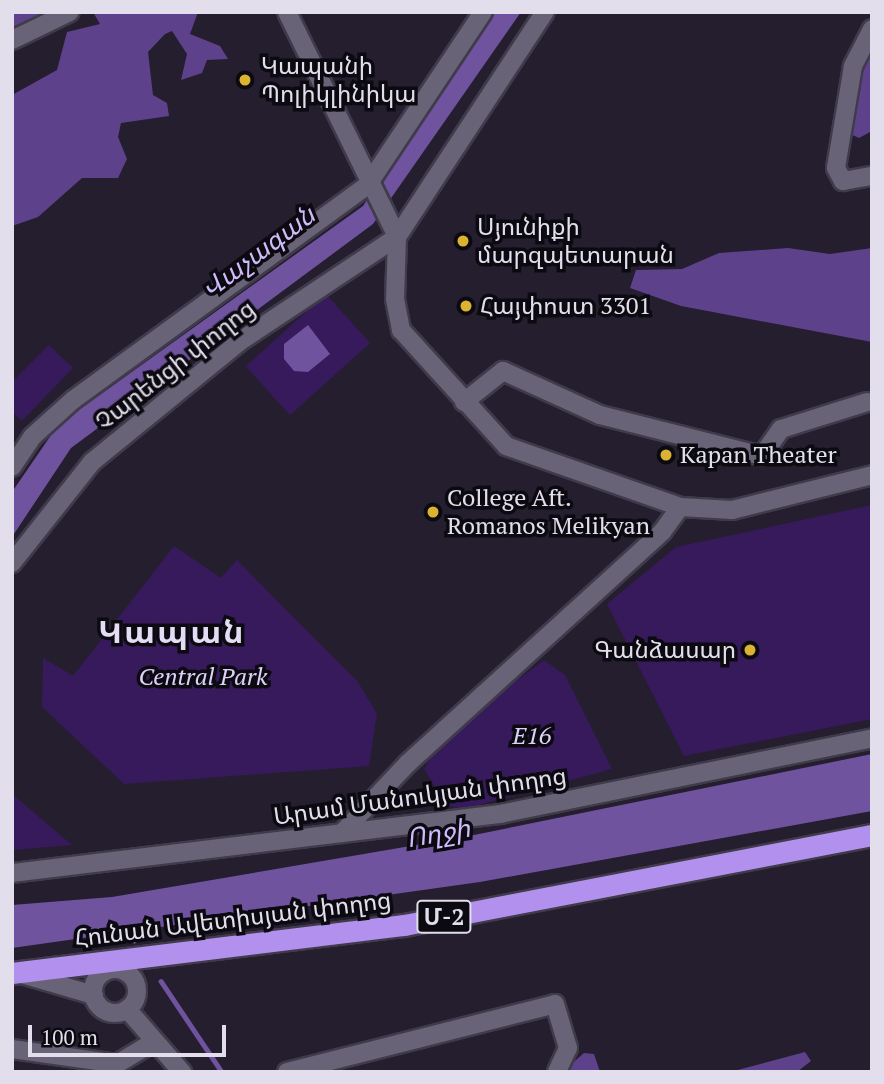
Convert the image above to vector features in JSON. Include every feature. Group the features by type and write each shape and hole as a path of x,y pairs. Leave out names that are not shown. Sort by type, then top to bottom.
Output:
{"highway":[{"name":"Հունան Ավետիսյան փողոց","path":"16,973 155,952 404,925 872,835"}],"street":[{"path":"12,40 70,12"},
{"path":"287,12 367,186 393,229 395,299 401,330 506,446 681,507 733,510 872,475"},
{"path":"12,467 32,437 74,400 367,186 483,12"},
{"path":"393,229 545,12"},
{"path":"872,29 853,66 836,168 843,181 872,176"},
{"name":"Չարենցի փողոց","path":"12,563 92,462 239,342 393,229"},
{"path":"464,402 503,371 600,415 762,456 781,429 867,402"},
{"path":"342,833 407,764 662,532 681,507"},
{"name":"Արամ Մանուկյան փողոց","path":"12,873 500,814 872,738"},
{"path":"16,973 94,995 107,1010 127,1009 136,998 136,983 155,952"},
{"path":"94,995 100,975 113,969 136,983"},
{"path":"287,1072 555,1004 568,1048 557,1072"},
{"path":"127,1009 182,1072"},
{"path":"12,1049 117,1064 155,1041"}],"green space":[{"path":"326,294 370,343 290,415 246,366"},
{"path":"49,345 73,368 22,421 12,411 12,382"},
{"name":"Գանձասար","path":"872,505 872,719 684,756 607,604 676,547"},
{"name":"Central Park","path":"174,546 221,578 237,560 358,682 377,714 369,766 124,784 42,707 43,658 73,676"},
{"name":"E16","path":"544,660 565,675 612,769 464,809 447,806 424,769 446,733"},
{"path":"12,794 72,845 12,850"}],"shaded area":[{"path":"12,12 69,12 12,36"},
{"path":"93,12 198,12 190,34 220,46 228,59 207,60 202,73 181,80 187,54 172,31 165,34 148,52 153,95 167,103 169,116 121,123 118,137 127,159 118,178 82,178 38,217 12,226 12,95 57,70 67,32 100,24"},
{"path":"493,12 521,12 373,224 71,448 12,537 12,492 58,425 363,206"},
{"path":"866,56 872,56 872,131 859,138 848,133 861,86 855,66"},
{"path":"788,248 830,254 872,248 872,342 681,306 630,288 636,270 682,269 719,253"},
{"path":"308,325 330,354 308,372 294,371 284,359 284,344"},
{"path":"872,754 872,811 480,882 12,948 12,905 112,897 469,836"},
{"path":"805,1052 811,1061 797,1072 730,1072"},
{"path":"584,1053 594,1054 600,1072 562,1072"}],"waterway":[{"path":"126,929 134,940"},
{"path":"161,981 222,1072"}],"place":[{"name":"Կապանի Պոլիկլինիկա","path":"245,80"},
{"name":"Սյունիքի մարզպետարան","path":"463,241"},
{"name":"Հայփոստ 3301","path":"466,306"},
{"name":"Kapan Theater","path":"666,455"},
{"name":"College Aft. Romanos Melikyan","path":"433,512"},
{"name":"Գանձասար","path":"750,650"}],"district":[{"name":"Կապան","path":"172,631"}],"water label":[{"name":"Վաչագան","path":"258,252"},
{"name":"Ողջի","path":"438,833"}]}
